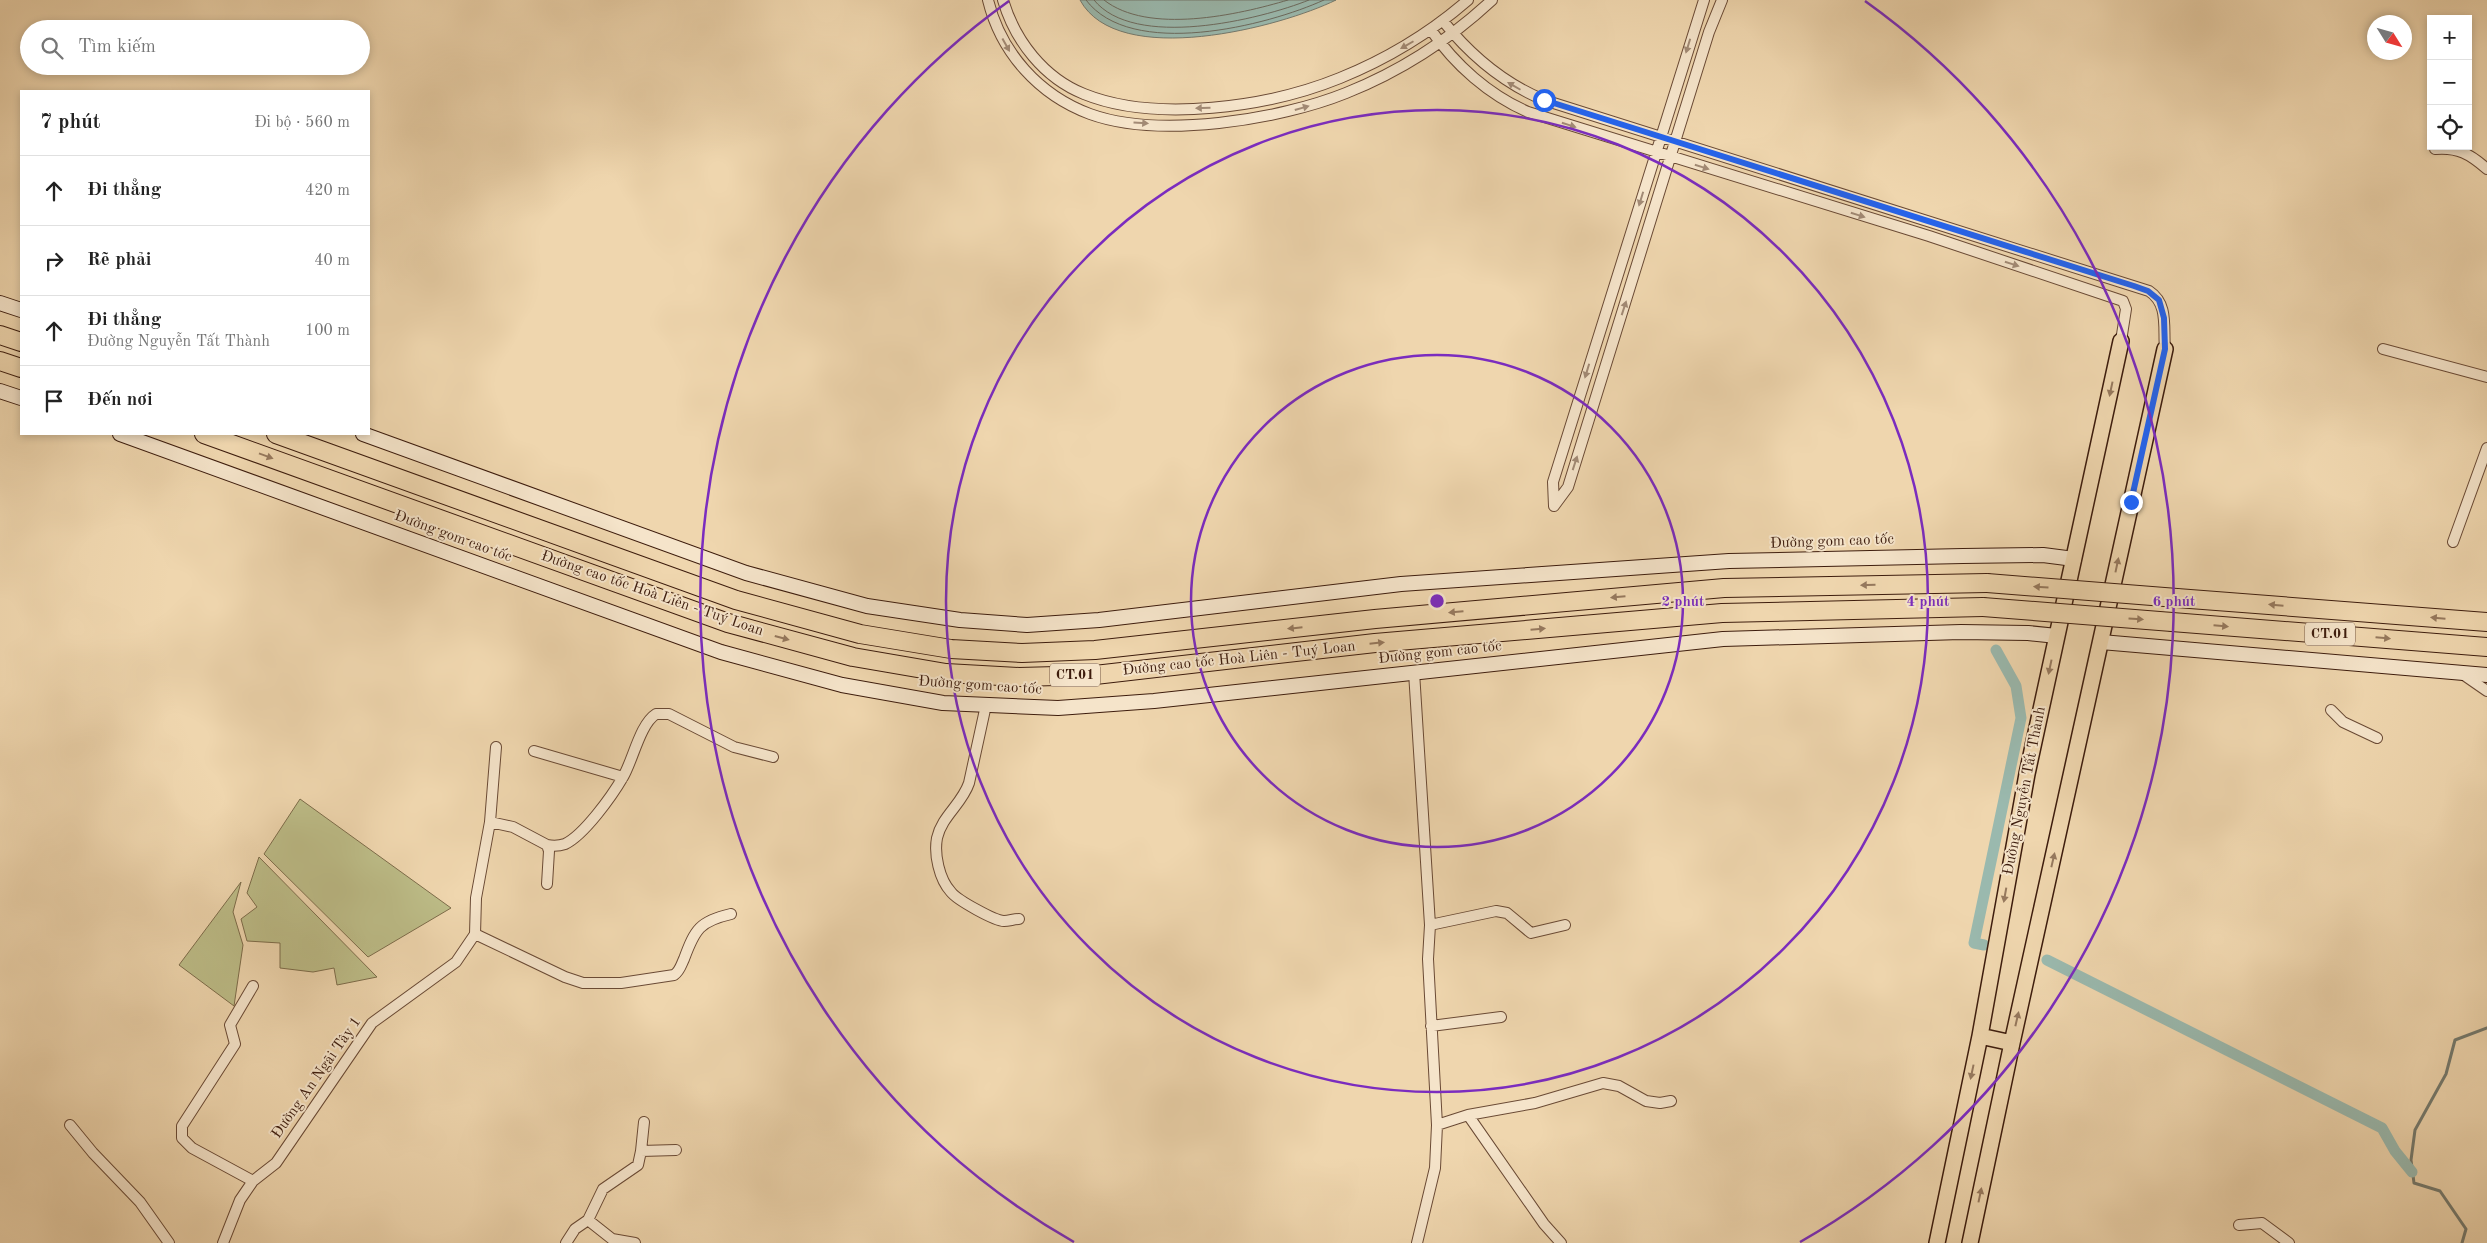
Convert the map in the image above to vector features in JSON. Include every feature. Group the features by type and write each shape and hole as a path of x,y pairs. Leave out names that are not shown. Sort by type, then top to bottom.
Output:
{"highway":[{"path":"0,334 20,342"},
{"path":"0,361 20,368"},
{"name":"Đường cao tốc Hoà Liên - Tuý Loan","path":"207,435 728,623 853,657 946,674 1019,677 1095,675 1375,643 1722,613 1983,607 2487,647"},
{"name":"Đường cao tốc Hoà Liên - Tuý Loan","path":"279,435 736,600 860,634 951,649 1022,653 1095,650 1375,619 1724,588 1986,583 2487,622"}],"main road":[{"path":"0,303 20,310"},
{"name":"Đường Nguyễn Tất Thành","path":"1937,1243 1980,1036 2027,774 2122,341"},
{"path":"1970,1243 2012,1043 2165,349"},
{"path":"0,391 20,398"},
{"name":"Đường gom cao tốc","path":"123,435 722,652 842,686 943,703 1058,708 1135,702 1723,638 1961,632 2028,633 2057,636"},
{"name":"Đường gom cao tốc","path":"366,435 746,573 867,606 970,620 1027,624 1099,620 1401,584 1728,561 2043,555 2074,559"},
{"path":"2101,642 2487,675"},
{"path":"1980,1036 2012,1043"}],"street":[{"path":"988,0 995,23 1011,54 1025,71 1055,95 1080,110 1108,119 1146,124 1236,121 1295,110 1345,93 1385,75 1440,44 1492,0"},
{"path":"1003,0 1008,17 1022,43 1034,58 1055,76 1082,93 1130,106 1192,108 1234,106 1282,97 1339,79 1391,54 1431,30 1468,0"},
{"path":"1704,0 1553,482 1554,506 1568,487 1709,32 1722,0"},
{"path":"995,23 1008,17"},
{"path":"1443,21 1493,72 1525,92 1660,137 2148,291 2156,296 2162,307 2165,349"},
{"path":"1431,30 1440,44 1478,81 1513,104 1538,115 1671,158 1929,236 2123,301 2126,309 2122,341"},
{"path":"1234,106 1236,121"},
{"path":"2463,150 2487,168"},
{"path":"2383,349 2487,377"},
{"path":"2453,542 2487,448"},
{"path":"1414,672 1430,925 1428,960 1437,1125 1435,1168 1417,1243"},
{"path":"2461,673 2487,691"},
{"path":"986,705 969,783 965,795 942,821 937,839 936,859 951,892 977,909 1003,921 1019,919"},
{"path":"2331,710 2343,722 2377,738"},
{"path":"490,822 518,829 547,845 556,846 571,840 593,818 623,777 648,722 656,714 669,714 734,748 773,757"},
{"path":"496,747 490,822 476,898 475,934 573,981 607,984 674,975 680,968 698,928 711,919 731,914"},
{"path":"534,751 623,777"},
{"path":"547,845 549,852 547,884"},
{"path":"1430,925 1496,911 1507,913 1532,933 1565,925"},
{"name":"Đường An Ngãi Tây 1","path":"223,1243 240,1200 253,1181 276,1163 372,1023 456,962 475,934"},
{"path":"252,986 231,1021 235,1044 182,1126 182,1138 192,1148 253,1181"},
{"path":"1431,1026 1501,1017"},
{"path":"1437,1125 1468,1115 1535,1103 1603,1084 1618,1086 1646,1101 1671,1101"},
{"path":"1468,1115 1544,1224 1560,1243"},
{"path":"566,1243 575,1229 588,1220 603,1189 638,1165 644,1122"},
{"path":"70,1125 93,1153 140,1202 169,1243"},
{"path":"641,1151 676,1150"},
{"path":"588,1220 612,1239 635,1243"},
{"path":"2239,1226 2262,1223 2289,1243"}],"green space":[{"path":"300,799 451,908 368,957 264,854"},
{"path":"259,857 377,977 337,985 334,968 313,972 280,968 280,943 247,941 241,919 257,907 247,893"},
{"path":"241,882 233,912 243,945 234,1006 179,965"}],"water":[{"path":"1080,0 1336,0 1311,11 1241,30 1202,36 1163,38 1128,33 1100,21"}],"waterway":[{"path":"1984,945 1974,943 2021,718 2016,686 1996,650"},
{"path":"2047,960 2382,1128 2395,1151 2412,1172"},
{"path":"2462,1243 2466,1229 2440,1191 2414,1183 2411,1160 2415,1130 2446,1074 2455,1040 2487,1028"}],"route":[{"path":"1544,100 2134,286 2156,296 2162,307 2164,318 2165,349 2131,502"}]}
